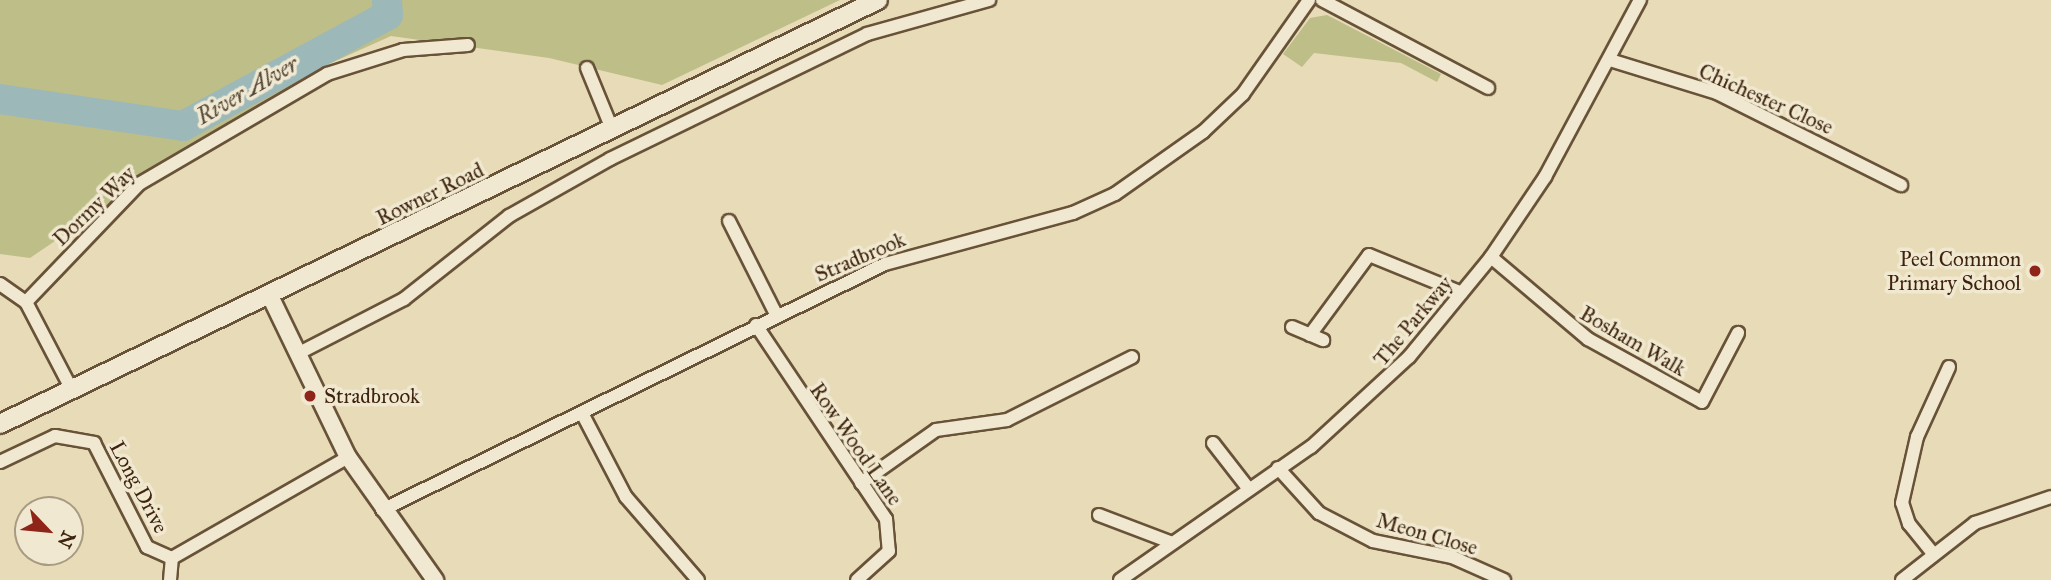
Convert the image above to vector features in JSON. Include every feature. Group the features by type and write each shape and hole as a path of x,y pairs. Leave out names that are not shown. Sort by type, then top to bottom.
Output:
{"main road":[{"name":"Rowner Road","path":"0,424 71,388 271,298 878,0"}],"street":[{"path":"299,353 404,299 509,216 610,159 867,34 989,0"},
{"name":"Stradbrook","path":"382,510 885,264 1073,213 1115,194 1203,132 1243,93 1309,0"},
{"path":"1322,0 1488,88"},
{"name":"The Parkway","path":"1120,580 1278,468 1376,394 1491,257 1610,60 1640,0"},
{"name":"Dormy Way","path":"26,302 139,184 327,74 403,50 468,46"},
{"name":"Chichester Close","path":"1610,60 1717,93 1901,185"},
{"path":"586,68 612,129"},
{"path":"729,221 777,316"},
{"path":"1310,335 1369,256 1462,293"},
{"name":"Bosham Walk","path":"1491,257 1588,340 1702,402 1738,332"},
{"path":"0,284 26,302 71,388"},
{"path":"271,298 348,457 382,510 435,580"},
{"name":"Row Wood Lane","path":"757,325 886,519 891,542 882,561 857,580"},
{"path":"1292,327 1323,340"},
{"path":"861,483 936,430 1007,420 1132,357"},
{"path":"1931,551 1909,524 1902,503 1917,437 1949,367"},
{"path":"582,413 626,497 698,580"},
{"name":"Long Drive","path":"0,462 55,436 94,443 147,547 172,558 348,457"},
{"path":"1213,443 1248,488"},
{"name":"Meon Close","path":"1278,468 1319,513 1373,541 1452,557 1504,580"},
{"path":"1902,580 1931,551 2002,510 2051,497"},
{"path":"1099,515 1170,542"},
{"path":"170,580 172,558"}],"green space":[{"path":"0,0 840,0 662,85 549,58 391,36 322,67 215,132 30,258 0,254"},
{"path":"1327,15 1441,74 1437,82 1401,63 1314,53 1302,67 1283,54 1310,18"}],"waterway":[{"name":"River Alver","path":"0,99 183,126 388,15 387,0"}],"place":[{"name":"Peel Common Primary School","path":"2035,271"},
{"name":"Stradbrook","path":"310,396"}]}
